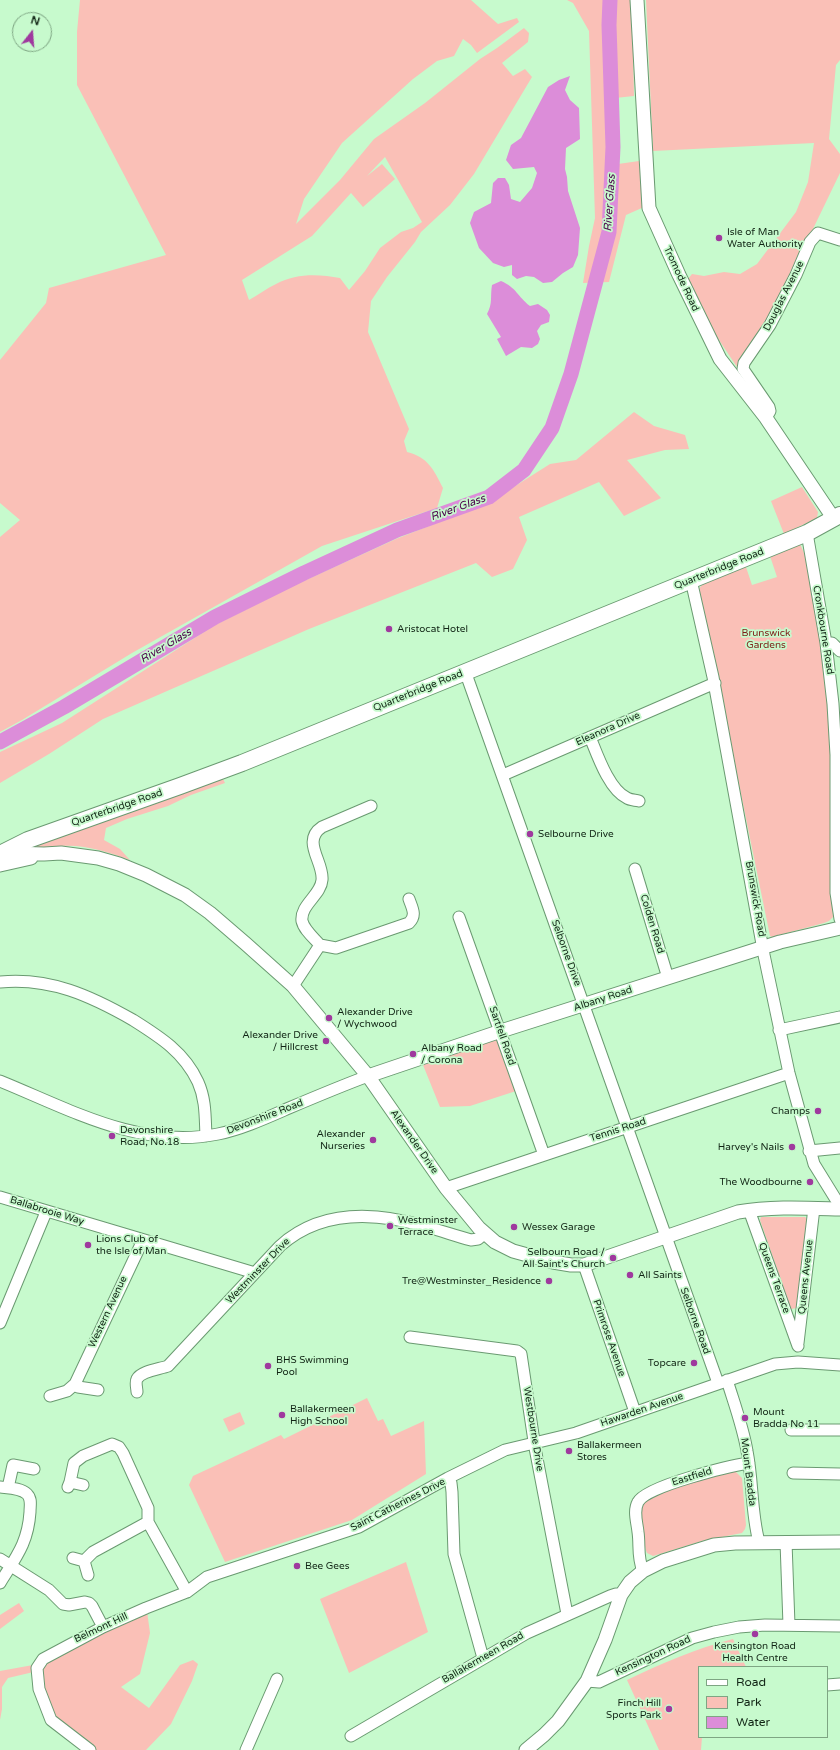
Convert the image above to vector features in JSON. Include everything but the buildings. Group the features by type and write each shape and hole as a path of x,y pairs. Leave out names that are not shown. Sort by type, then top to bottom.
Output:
{"highway":[{"name":"Quarterbridge Road","path":"0,854 28,840 242,763 807,533 838,519"}],"main road":[{"name":"Tromode Road","path":"637,0 649,208 679,275 720,359 766,418 838,519"},
{"name":"Alexander Drive","path":"0,854 62,853 98,858 119,864 170,886 210,913 293,986 368,1076 446,1188 485,1233 504,1247 533,1258 571,1265 584,1264 665,1235 748,1210 778,1207 840,1210"},
{"name":"Alexander Drive","path":"0,865 44,854"},
{"name":"Albany Road","path":"368,1076 501,1031 764,947 840,928"},
{"path":"526,1750 544,1736 558,1721 587,1681 605,1640 621,1595 630,1582 643,1570 663,1561 714,1546 759,1542 840,1542"}],"street":[{"name":"Douglas Avenue","path":"766,418 770,411 769,407 743,369 744,363 770,325 796,275 810,242 818,233 840,240"},
{"name":"Cronkbourne Road","path":"807,533 826,643 836,755 836,893 840,919"},
{"name":"Brunswick Road","path":"691,580 714,683 779,1030 789,1073 809,1152 819,1175 840,1206 840,1210"},
{"path":"826,643 832,643 840,651"},
{"name":"Selborne Drive","path":"465,671 665,1235"},
{"name":"Eleanora Drive","path":"502,775 714,683"},
{"path":"590,737 613,785 627,798 639,801"},
{"path":"372,806 322,827 313,837 312,842 321,869 322,882 319,890 303,913 302,920 304,927 320,945 336,948 409,923 413,919 414,914 409,898"},
{"name":"Colden Road","path":"635,869 668,978"},
{"name":"Sartfell Road","path":"459,917 501,1031 544,1155"},
{"path":"293,986 320,945"},
{"path":"0,982 25,982 61,988 93,998 169,1043 190,1068 198,1082 205,1106 206,1136"},
{"path":"779,1030 840,1016"},
{"name":"Tennis Road","path":"446,1188 789,1073"},
{"name":"Devonshire Road","path":"0,1081 112,1127 158,1136 206,1136 219,1134 255,1122 368,1076"},
{"path":"809,1152 840,1148"},
{"name":"Ballabrooie Way","path":"0,1197 46,1212 255,1273"},
{"name":"Queens Avenue","path":"798,1346 814,1208"},
{"name":"Queens Terrace","path":"748,1210 798,1346"},
{"path":"0,1323 46,1212"},
{"name":"Westminster Drive","path":"137,1392 136,1382 138,1377 142,1374 168,1366 280,1246 293,1235 310,1227 333,1219 373,1216 426,1226 471,1240 478,1239 485,1233"},
{"name":"Selborne Road","path":"665,1235 722,1382"},
{"name":"Western Avenue","path":"75,1384 142,1240"},
{"name":"Primrose Avenue","path":"584,1264 635,1412"},
{"name":"Westbourne Drive","path":"410,1337 517,1351 521,1354 534,1443 568,1614"},
{"name":"Hawarden Avenue","path":"448,1478 492,1455 505,1450 576,1433 775,1364 798,1362 840,1365"},
{"name":"Mount Bradda","path":"722,1382 741,1425 749,1463 752,1502 759,1542"},
{"path":"50,1396 67,1391 75,1384 78,1387 98,1390"},
{"path":"791,1430 840,1430"},
{"path":"83,1485 69,1484 74,1463 83,1456 112,1444 119,1447 148,1508 148,1522 186,1592"},
{"name":"Eastfield","path":"643,1570 640,1563 638,1550 636,1518 638,1500 646,1494 667,1485 711,1471 749,1463"},
{"path":"0,1583 27,1536 31,1501 26,1493 21,1490 4,1487 13,1465 34,1469"},
{"path":"793,1473 840,1474"},
{"name":"Saint Catherines Drive","path":"219,1573 359,1526 448,1478 451,1483 452,1492 454,1554 483,1658"},
{"path":"84,1561 93,1552 148,1522"},
{"path":"786,1542 789,1625"},
{"path":"73,1558 84,1561"},
{"path":"0,1559 49,1590 63,1604 69,1605 85,1602 89,1603 103,1627"},
{"path":"84,1561 88,1575"},
{"name":"Belmont Hill","path":"90,1750 51,1720 39,1690 38,1668 40,1663 43,1659 103,1627 186,1592 207,1577 219,1573"},
{"name":"Ballakermeen Road","path":"351,1736 527,1633 610,1596 616,1594 621,1595"},
{"name":"Kensington Road","path":"587,1681 599,1682 692,1638 739,1627 789,1625 839,1628"},
{"path":"246,1750 277,1679"},
{"path":"828,1685 840,1684"}],"green space":[{"path":"80,0 471,0 498,24 517,18 519,22 477,53 471,45 463,39 454,56 437,61 413,79 342,143 304,199 296,224 340,180 374,139 425,103 480,59 524,28 529,33 528,42 502,63 513,76 525,69 532,77 474,174 450,205 421,232 371,301 368,332 409,429 404,441 407,452 420,457 430,465 443,488 437,508 322,546 132,653 0,732 0,537 20,520 0,503 0,360 46,303 49,288 166,255 77,85 77,32","holes":["385,157 422,222 413,228 401,232 380,248 365,271 349,290 340,278 308,275 284,280 269,287 249,300 242,280 312,236 351,193 363,207 395,179 382,164 367,176"]},
{"path":"567,0 632,0 634,96 615,98 618,164 639,161 644,207 626,215 609,282 583,283 595,218 589,31 573,3"},
{"path":"646,0 840,0 840,60 836,65 829,139 840,154 840,173 769,320 737,367 707,322 688,279 692,274 704,276 724,272 740,274 757,264 796,212 808,182 814,143 653,151"},
{"path":"634,412 654,426 685,435 689,449 665,450 627,460 661,498 624,516 599,482 519,517 527,540 513,569 492,577 476,563 309,629 103,719 49,754 0,783 0,752 62,723 215,625 295,585 396,539 490,502 550,464 576,460"},
{"path":"802,487 818,512 817,518 784,534 771,501"},
{"name":"Brunswick Gardens","path":"800,544 807,562 812,582 823,654 828,704 832,774 831,876 833,917 824,923 772,937 770,936 699,589 705,580 745,564 752,585 777,577 770,556"},
{"path":"221,775 225,783 191,795 168,806 127,819 106,828 104,840 120,849 130,860 87,847 57,846 32,849 31,845"},
{"path":"497,1039 516,1091 470,1106 440,1107 423,1065"},
{"path":"761,1217 805,1217 807,1219 797,1308 791,1309 760,1220"},
{"path":"367,1398 378,1421 383,1419 391,1436 424,1421 426,1474 352,1520 225,1562 189,1485 193,1476 281,1435 284,1439"},
{"path":"240,1412 245,1424 229,1432 223,1419"},
{"path":"735,1471 742,1478 746,1525 742,1533 702,1541 653,1556 647,1553 641,1520 641,1512 644,1501 707,1476"},
{"path":"406,1562 428,1632 349,1673 320,1599"},
{"path":"19,1603 24,1611 0,1629 0,1615"},
{"path":"147,1611 150,1633 140,1674 121,1687 149,1708 180,1665 193,1660 198,1664 192,1681 171,1724 146,1750 95,1750 57,1720 47,1699 42,1670 8,1678 2,1687 2,1709 0,1720 0,1671 44,1663"},
{"name":"Finch Hill Sports Park","path":"733,1639 746,1666 698,1666 698,1738 702,1738 701,1750 659,1750 627,1680 705,1647"}],"water":[{"path":"570,76 565,90 570,100 579,108 580,139 566,148 565,169 568,191 580,228 578,255 573,267 552,282 543,283 534,277 526,276 517,279 512,275 512,265 504,267 493,263 479,248 470,223 474,212 491,203 493,183 498,178 505,178 509,185 511,199 520,202 532,188 537,173 534,167 513,169 506,160 511,145 521,138 548,87 559,80"},
{"path":"501,281 514,289 530,306 538,304 547,310 550,315 549,322 541,325 537,331 540,339 538,344 532,348 521,347 506,356 497,339 501,337 487,314 491,303 492,285"}],"waterway":[{"name":"River Glass","path":"0,742 64,707 215,617 304,573 397,530 489,497 524,470 552,428 571,374 609,232 613,147 609,25 610,0"}],"place":[{"name":"Isle of Man Water Authority","path":"719,238"},
{"name":"Aristocat Hotel","path":"389,629"},
{"name":"Selbourne Drive","path":"530,834"},
{"name":"Alexander Drive / Wychwood","path":"329,1018"},
{"name":"Alexander Drive / Hillcrest","path":"326,1041"},
{"name":"Albany Road / Corona","path":"413,1054"},
{"name":"Champs","path":"818,1111"},
{"name":"Devonshire Road, No.18","path":"112,1136"},
{"name":"Alexander Nurseries","path":"373,1140"},
{"name":"Harvey's Nails","path":"792,1147"},
{"name":"The Woodbourne","path":"810,1182"},
{"name":"Westminster Terrace","path":"390,1226"},
{"name":"Wessex Garage","path":"514,1227"},
{"name":"Lions Club of the Isle of Man","path":"88,1245"},
{"name":"Selbourn Road / All Saint's Church","path":"613,1258"},
{"name":"All Saints","path":"630,1275"},
{"name":"Tre@Westminster_Residence","path":"549,1281"},
{"name":"Topcare","path":"694,1363"},
{"name":"BHS Swimming Pool","path":"268,1366"},
{"name":"Ballakermeen High School","path":"282,1415"},
{"name":"Mount Bradda No 11","path":"745,1418"},
{"name":"Ballakermeen Stores","path":"569,1451"},
{"name":"Bee Gees","path":"297,1566"},
{"name":"Kensington Road Health Centre","path":"755,1634"},
{"name":"Finch Hill Sports Park","path":"669,1709"}]}
